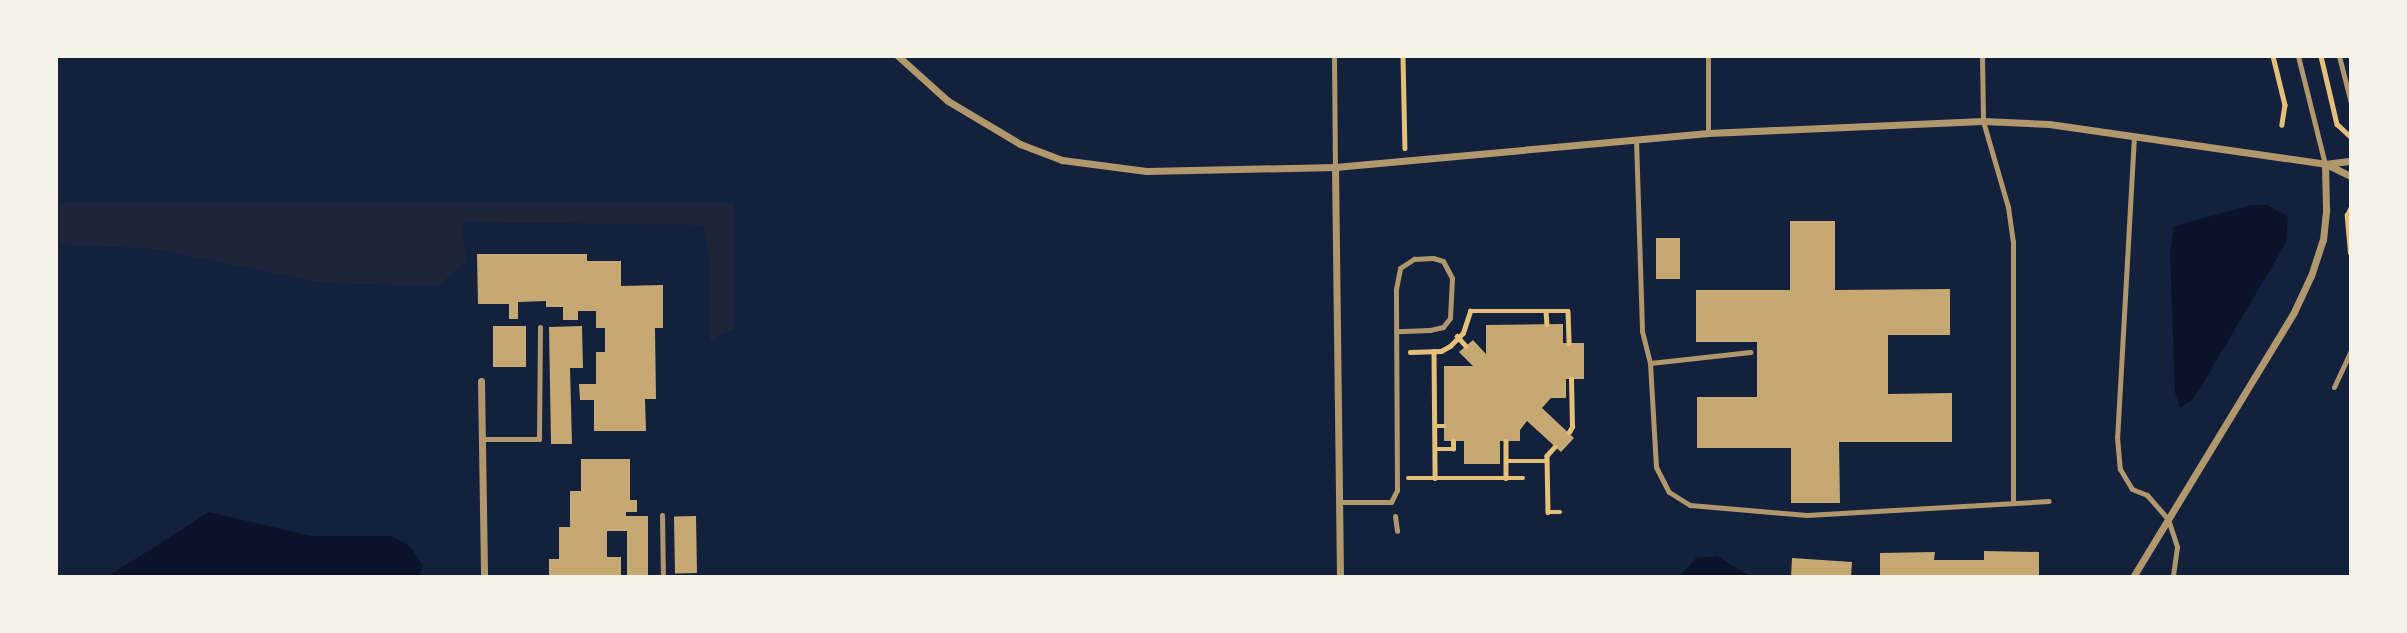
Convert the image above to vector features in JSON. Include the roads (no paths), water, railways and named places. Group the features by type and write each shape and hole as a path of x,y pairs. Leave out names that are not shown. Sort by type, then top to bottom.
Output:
{"street":[{"path":"898,56 948,101 1020,144 1062,160 1146,171 1335,167 1708,132 1983,121 2049,124 2325,164 2351,161"},
{"path":"2325,164 2351,176"},
{"path":"2133,577 2294,312 2311,276 2323,240 2326,209 2325,164"},
{"path":"1335,167 1340,577"},
{"path":"481,381 484,577"}],"lane":[{"path":"1334,56 1335,167"},
{"path":"1708,56 1708,132"},
{"path":"1982,56 1983,121 2008,207 2013,240 2013,502"},
{"path":"2298,56 2325,164"},
{"path":"2339,56 2351,103"},
{"path":"2134,136 2117,437 2120,469 2132,489 2147,495 2168,519 2176,547 2174,577"},
{"path":"1636,139 1642,331 1650,363 1656,467 1669,492 1690,505 1807,515 2049,500"},
{"path":"1339,502 1391,502 1397,490 1396,289 1400,268 1414,259 1433,258 1443,261 1451,278 1450,318 1443,327 1397,331"},
{"path":"482,439 539,439 540,327"},
{"path":"2334,387 2351,351"},
{"path":"1650,363 1750,352"},
{"path":"662,515 663,577"},
{"path":"1395,516 1397,531"}]}
